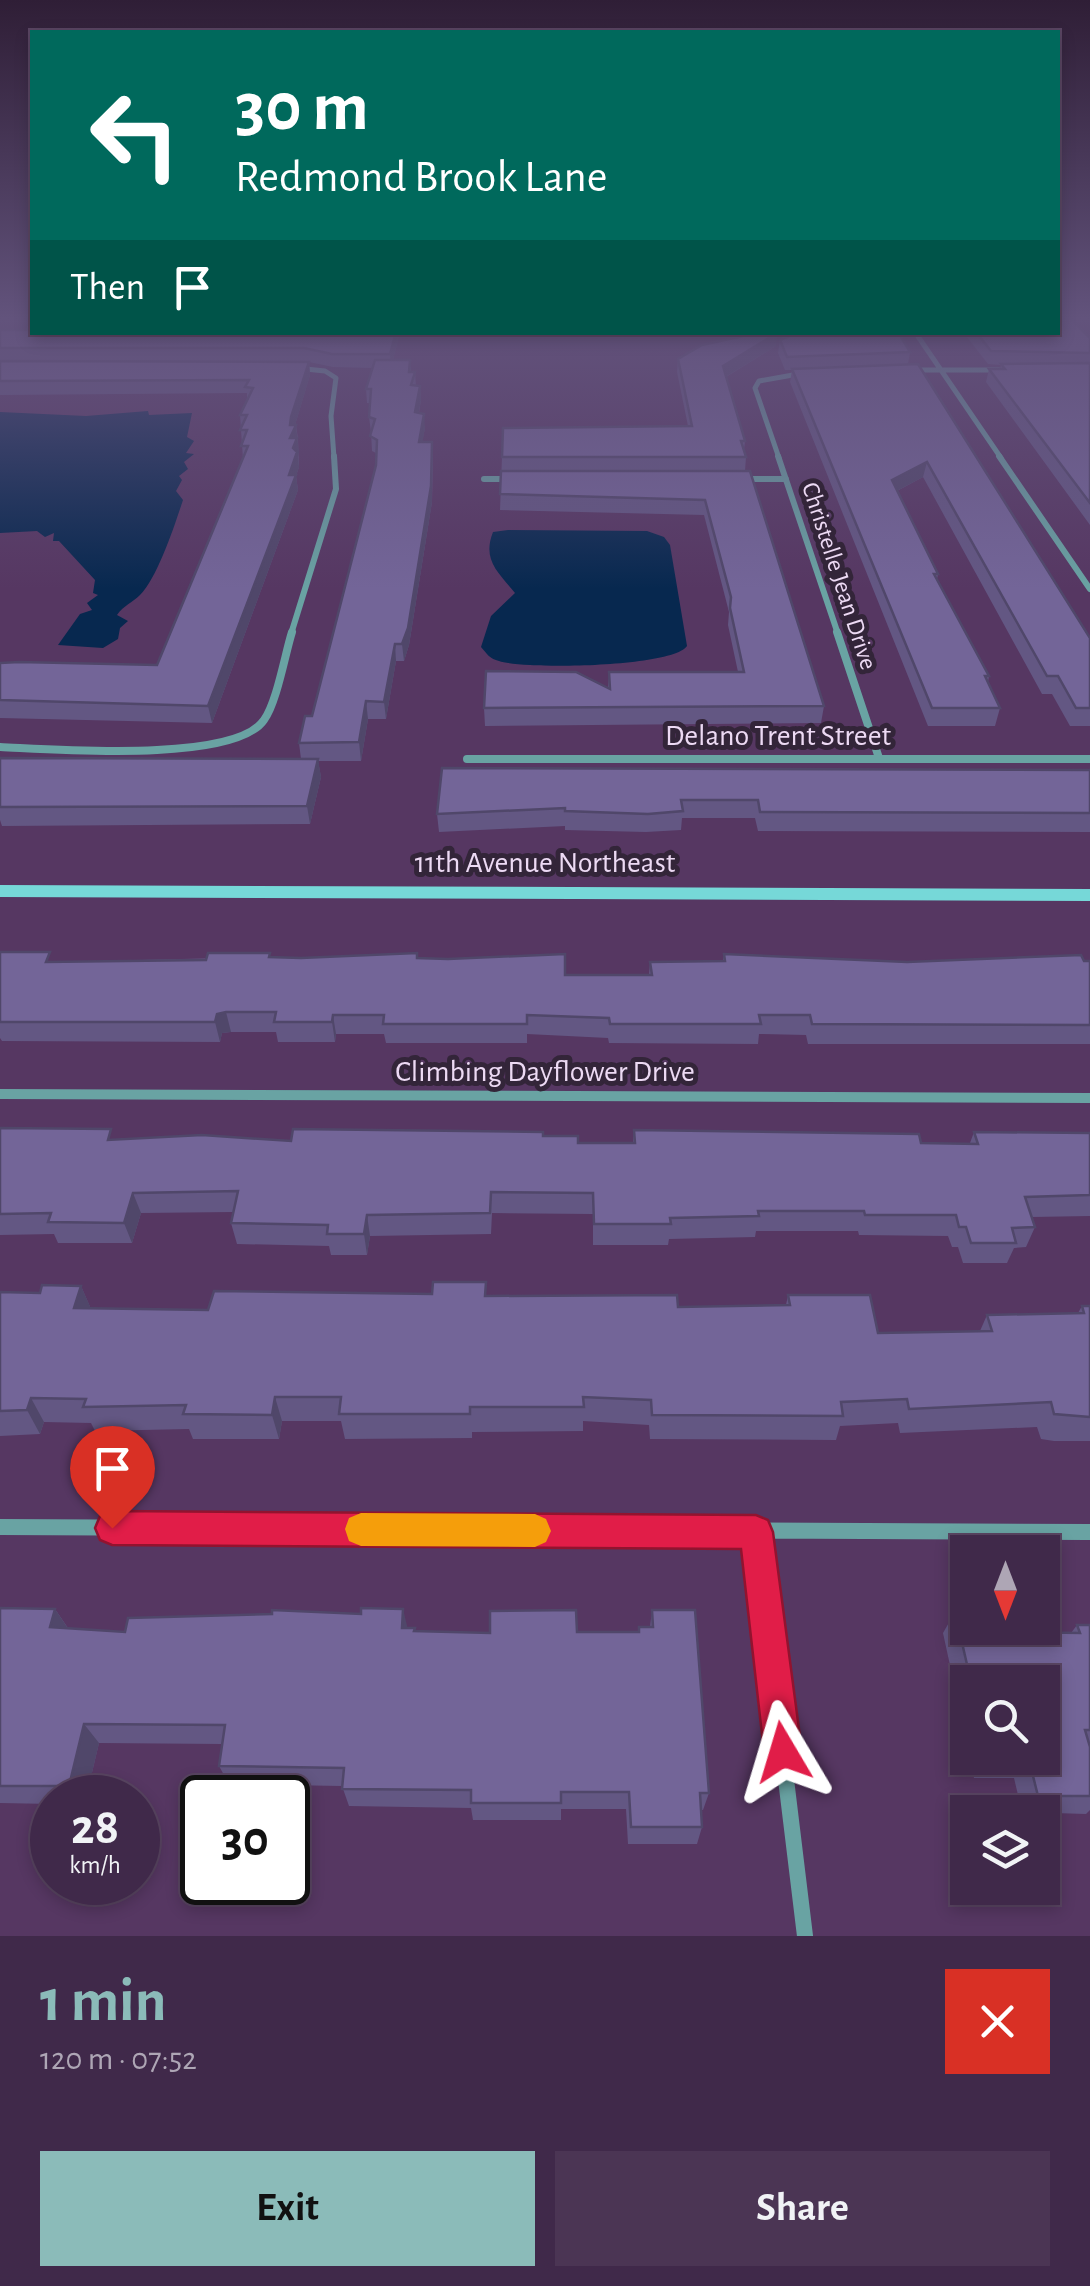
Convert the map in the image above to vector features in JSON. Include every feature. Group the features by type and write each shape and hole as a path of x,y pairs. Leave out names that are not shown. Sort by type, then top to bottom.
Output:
{"street":[{"path":"0,748 195,748 243,738 264,721 336,489 332,408"},
{"name":"Christelle Jean Drive","path":"762,408 878,758"},
{"path":"968,408 1090,589"},
{"path":"484,479 522,479"},
{"path":"729,479 786,479"},
{"name":"Delano Trent Street","path":"467,759 1090,758"},
{"name":"11th Avenue Northeast","path":"0,890 1090,895"},
{"name":"Climbing Dayflower Drive","path":"0,1094 1090,1098"},
{"path":"0,1528 1090,1532"},
{"path":"756,1532 805,1936"}],"water":[{"path":"148,411 149,415 192,413 187,437 194,441 186,453 194,454 184,462 188,469 179,476 182,480 176,491 183,500 171,536 147,587 117,615 128,621 120,628 118,639 103,648 58,645 80,614 92,610 87,603 98,595 93,593 95,580 59,541 53,541 54,533 45,537 37,531 0,533 0,412 86,416"},
{"path":"647,531 664,537 670,545 687,646 656,658 598,665 514,664 491,658 481,647 491,616 515,593 494,565 490,542 493,532"}],"building":[{"path":"243,408 294,408 290,425 296,425 290,438 297,438 293,448 297,452 289,475 296,475 208,706 0,700 0,663 157,665 248,446 241,446 247,430 240,430 247,415 240,415"},
{"path":"370,408 416,408 415,412 424,414 419,442 432,442 431,486 408,628 402,644 395,644 384,702 366,701 359,742 299,743 305,716 312,716 376,465 377,440 370,436 375,419 369,417"},
{"path":"688,408 735,408 746,457 502,457 503,428 692,426"},
{"path":"808,408 946,408 1090,638 1090,708 1076,708 1058,676 1047,676 927,462 892,480 938,574 934,574 989,676 985,676 1000,708 932,708"},
{"path":"1019,408 1090,408 1090,503"},
{"path":"501,471 750,471 824,706 484,708 486,671 576,672 610,689 609,672 744,672 731,597 705,500 500,494"},
{"path":"0,758 318,759 307,806 0,807"},
{"path":"442,768 1090,770 1090,813 760,812 758,800 681,800 683,811 648,814 565,808 437,814"},
{"path":"0,952 50,952 46,962 206,960 208,953 270,953 269,957 301,958 417,953 417,958 448,959 565,954 565,975 652,975 650,962 725,961 724,954 907,962 1081,955 1084,961 1090,961 1090,1025 812,1024 810,1015 759,1015 761,1024 610,1024 609,1018 527,1015 527,1024 383,1024 384,1015 333,1015 332,1022 274,1022 276,1012 226,1012 217,1014 215,1022 0,1022"},
{"path":"0,1128 111,1129 108,1140 202,1135 291,1141 293,1129 543,1132 543,1136 578,1136 578,1143 635,1143 634,1130 919,1134 921,1143 978,1144 974,1132 1090,1133 1090,1195 1025,1197 1035,1227 1012,1228 1016,1243 971,1243 966,1227 959,1227 956,1215 758,1211 759,1216 670,1218 671,1224 594,1224 593,1193 491,1192 490,1213 367,1215 364,1234 327,1234 328,1225 231,1223 238,1191 133,1193 124,1223 48,1222 51,1213 0,1214"},
{"path":"433,1282 486,1282 485,1296 677,1295 678,1307 790,1305 788,1295 870,1295 878,1333 992,1331 987,1315 1084,1313 1082,1306 1090,1306 1090,1417 1054,1414 1051,1402 909,1409 907,1399 841,1402 843,1416 652,1415 651,1400 583,1397 584,1407 470,1407 470,1414 339,1414 341,1397 275,1397 272,1415 183,1414 186,1405 83,1407 86,1399 31,1398 27,1410 0,1411 0,1292 40,1293 42,1285 81,1286 74,1308 208,1310 214,1291 432,1294"},
{"path":"0,1608 55,1609 50,1627 125,1632 128,1618 272,1614 272,1610 361,1614 361,1608 403,1609 402,1628 415,1628 414,1631 490,1633 490,1611 576,1610 577,1632 639,1632 639,1627 653,1627 652,1610 695,1610 709,1793 700,1793 702,1827 631,1827 629,1792 561,1792 561,1803 471,1803 471,1790 342,1789 344,1768 219,1766 225,1725 84,1724 72,1775 30,1775 30,1786 0,1786"},
{"path":"1077,1625 1090,1625 1090,1730 1085,1730 1090,1747 1090,1796 1038,1795 1033,1775 1060,1775 1060,1665 967,1665 963,1645 1060,1645 1060,1633 1080,1633"}],"slow traffic":[{"path":"361,1529 535,1531"}],"route":[{"path":"112,1528 756,1532 783,1752"}]}
